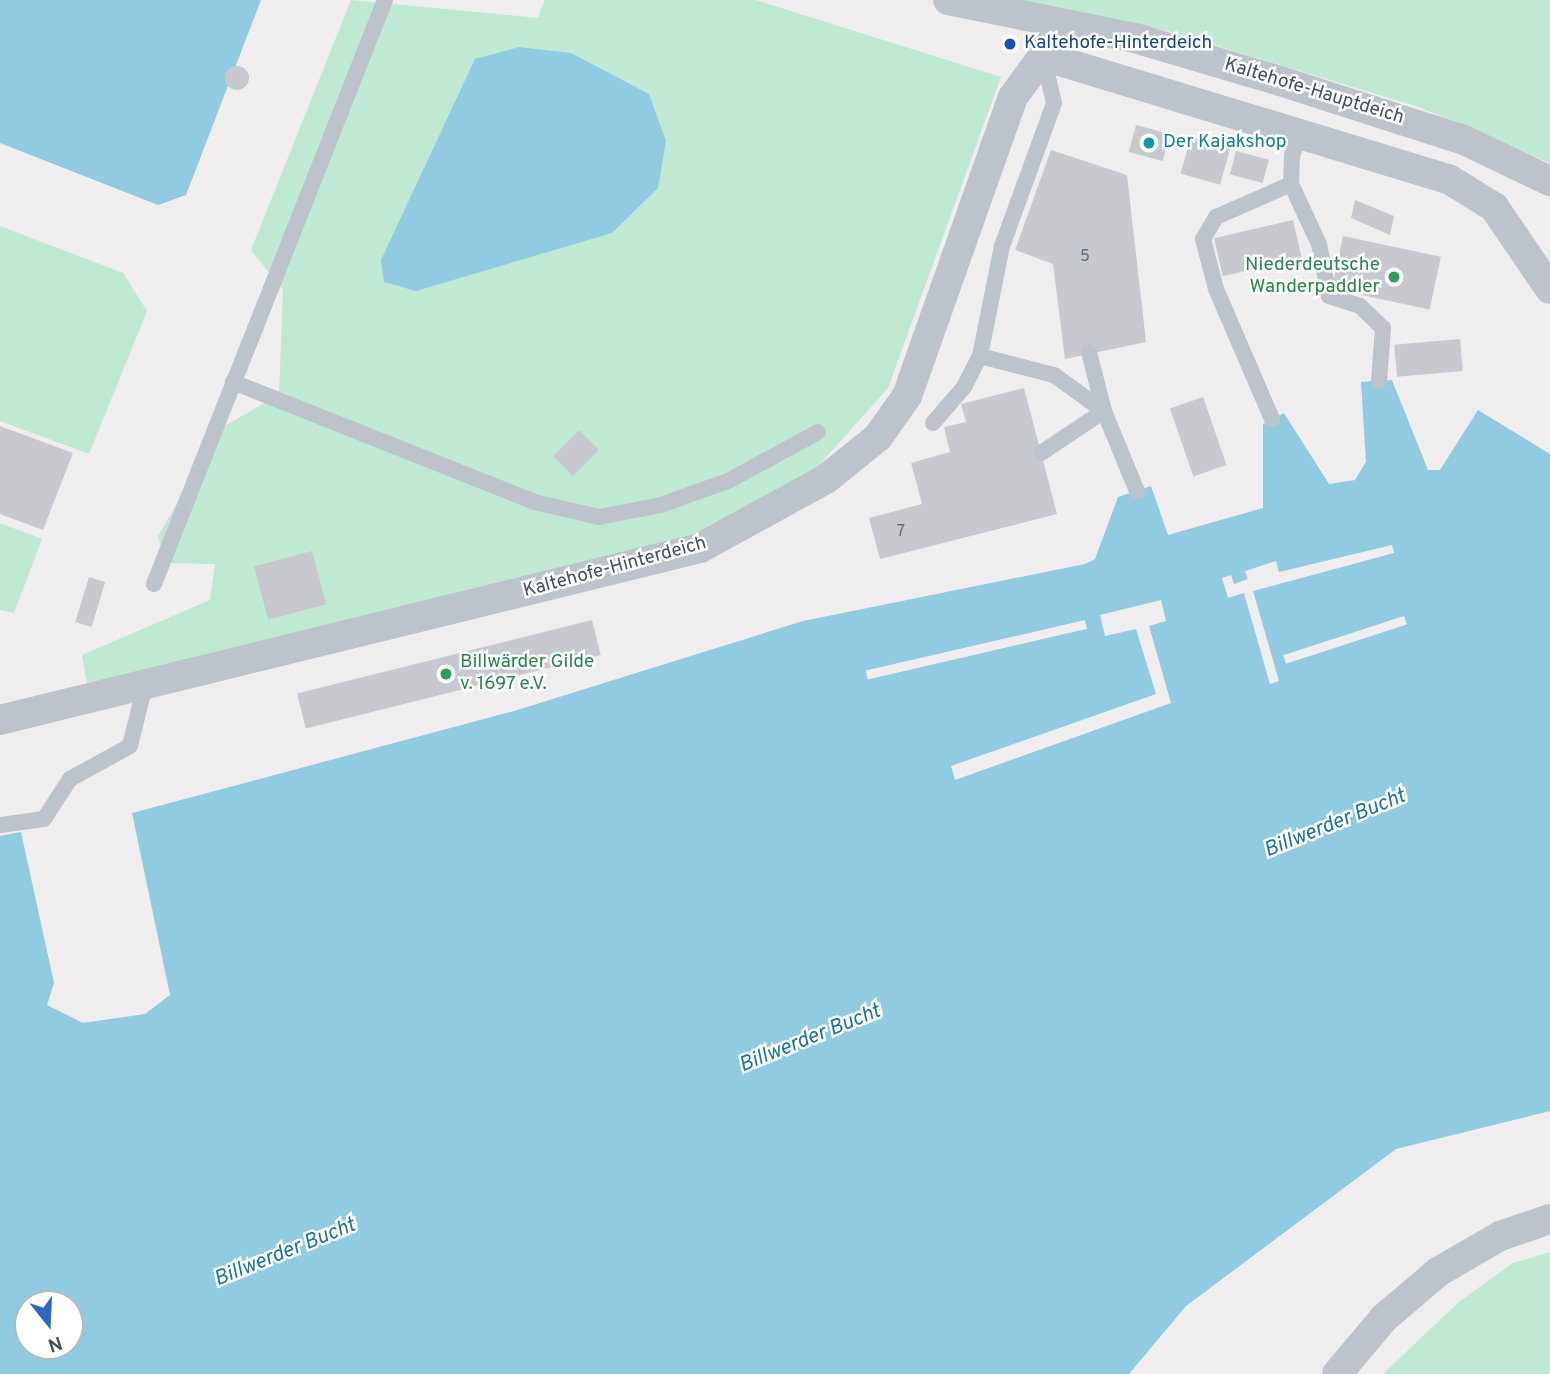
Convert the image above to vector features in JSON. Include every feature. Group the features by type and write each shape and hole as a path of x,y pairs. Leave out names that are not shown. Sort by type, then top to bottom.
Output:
{"street":[{"name":"Kaltehofe-Hauptdeich","path":"948,0 1052,26 1135,38 1280,80 1464,140 1550,181"},
{"name":"Kaltehofe-Hinterdeich","path":"0,720 700,548 826,479 878,437 907,396 1013,97 1043,56 1052,26"},
{"path":"1043,56 1301,134 1476,193 1514,230 1550,289"},
{"path":"1337,1374 1384,1318 1438,1272 1500,1236 1550,1219"}],"lane":[{"path":"153,584 385,0"},
{"path":"933,423 964,387 980,356 1002,246 1054,103 1043,56"},
{"path":"1301,134 1292,155 1291,184 1319,244 1329,296 1360,306 1382,328 1379,381"},
{"path":"1272,419 1216,289 1203,239 1216,216 1291,184"},
{"path":"1089,352 1104,411 1137,491"},
{"path":"980,356 1054,375 1104,411"},
{"path":"233,382 534,502 599,517 662,505 730,480 818,432"},
{"path":"1041,453 1104,411"},
{"path":"0,825 44,819 70,779 130,746 145,685"}],"green space":[{"path":"351,0 538,18 545,0 756,0 1001,77 888,388 813,472 707,538 87,684 82,655 210,600 215,564 165,563 158,536 221,428 279,395 283,290 251,250"},
{"path":"1006,0 1550,0 1550,163 1419,107 1164,30"},
{"path":"0,226 123,273 147,311 89,454 0,421"},
{"path":"0,523 42,539 14,613 0,610"},
{"path":"1550,1252 1550,1374 1383,1374 1460,1301 1513,1263"}],"water":[{"path":"0,0 261,0 186,195 158,205 0,143"},
{"path":"519,47 571,53 649,94 666,141 658,188 612,233 416,291 384,282 381,260 475,59"},
{"name":"Billwerder Bucht","path":"1392,380 1428,470 1440,470 1478,410 1550,454 1550,1111 1396,1149 1186,1306 1129,1374 0,1374 0,836 21,832 54,983 47,1005 83,1023 145,1014 170,995 132,813 514,711 803,621 1085,564 1095,559 1118,497 1151,486 1168,535 1263,508 1263,424 1284,413 1329,484 1355,480 1366,462 1361,382"}],"pier":[{"path":"1392,545 1394,553 1253,591 1279,681 1270,684 1244,593 1228,598 1222,578 1231,575 1234,584 1248,579 1245,571 1276,561 1279,572"},
{"path":"1161,600 1166,621 1149,626 1171,703 955,780 951,766 1156,694 1136,629 1105,636 1100,615"},
{"path":"1404,616 1407,625 1286,664 1283,655"},
{"path":"1085,620 1087,629 868,679 866,671"}],"building":[{"path":"237,66 248,73 249,78 242,89 237,90 226,83 225,78 232,67"},
{"name":"Der Kajakshop","path":"1136,125 1170,134 1163,161 1129,152"},
{"path":"1191,137 1230,148 1220,185 1181,174"},
{"path":"1051,150 1127,175 1146,342 1065,359 1053,264 1015,250"},
{"path":"1236,151 1269,160 1263,183 1230,174"},
{"path":"1355,200 1394,216 1390,235 1351,218"},
{"path":"1293,220 1302,258 1223,276 1214,238"},
{"path":"1343,236 1441,257 1430,310 1332,289"},
{"path":"1460,339 1463,371 1397,377 1394,345"},
{"path":"1024,388 1057,514 880,559 869,518 922,504 911,463 950,452 944,427 966,422 961,404"},
{"path":"1203,397 1226,465 1193,476 1170,408"},
{"path":"0,426 73,453 43,530 0,514"},
{"path":"579,430 599,450 573,476 553,456"},
{"path":"312,551 326,604 268,620 254,567"},
{"path":"89,577 105,582 92,627 75,622"},
{"name":"Billwärder Gilde v. 1697 e.V.","path":"592,620 601,655 306,728 297,694"}],"place":[{"name":"Kaltehofe-Hinterdeich","path":"1010,44"},
{"name":"Der Kajakshop","path":"1149,143"},
{"name":"Niederdeutsche Wanderpaddler","path":"1394,277"},
{"name":"Billwärder Gilde v. 1697 e.V.","path":"446,674"}]}
